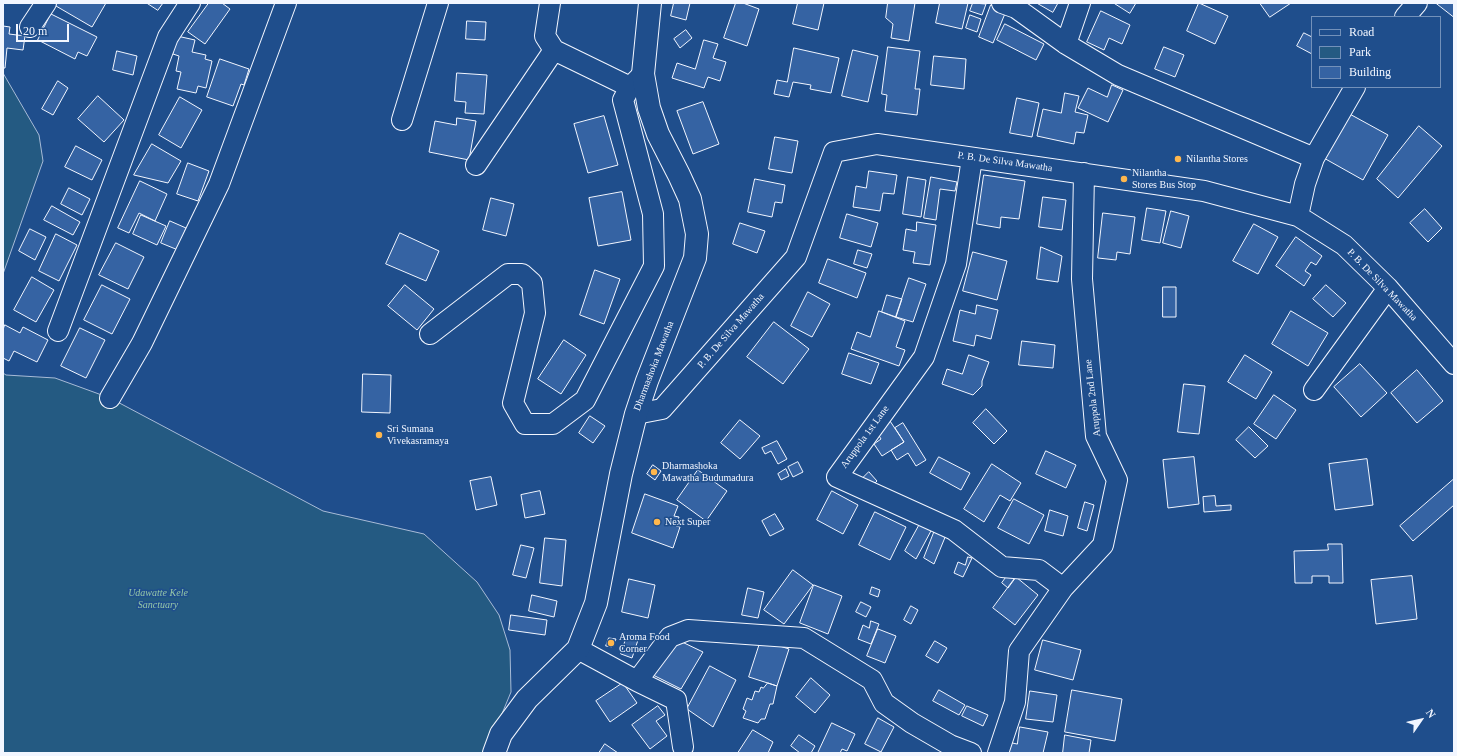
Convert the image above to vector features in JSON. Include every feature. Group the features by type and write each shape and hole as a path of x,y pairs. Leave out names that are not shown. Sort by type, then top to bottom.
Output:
{"main road":[{"name":"Dharmashoka Mawatha","path":"494,753 501,734 527,699 578,649 596,603 621,474 636,414 647,380 695,258 697,234 690,199 658,134 649,108 636,81 650,3"}],"street":[{"path":"30,27 46,3"},
{"path":"58,331 168,37 190,3"},
{"path":"110,398 142,343 219,184 286,3"},
{"path":"402,120 438,3"},
{"path":"430,334 508,274 522,274 532,283 535,313 512,403 525,424 553,424 585,400 654,266 654,214 623,100 636,81 554,50 545,36 550,3"},
{"path":"1002,3 1016,8 1066,44 1118,75 1314,158"},
{"path":"1066,44 1080,3"},
{"path":"1407,16 1417,3"},
{"path":"476,165 554,50"},
{"path":"1298,216 1314,158 1354,88"},
{"name":"P. B. De Silva Mawatha","path":"636,414 662,409 796,257 834,152 877,144 1204,191 1298,216 1344,245 1388,288 1454,364"},
{"name":"Aruppola 1st Lane","path":"972,158 956,264 924,357 837,477 954,530 1002,567 1039,570 1063,588"},
{"name":"Aruppola 2nd Lane","path":"998,753 1015,702 1019,651 1063,588 1103,546 1117,480 1096,436 1082,279 1084,173"},
{"path":"1314,390 1388,288"},
{"path":"637,681 670,637 688,630 804,638 872,680 884,703 907,719 950,745 971,753"},
{"path":"578,649 676,700 683,747"}],"green space":[{"path":"3,73 39,135 43,161 3,274"},
{"name":"Udawatte Kele Sanctuary","path":"3,373 6,375 55,378 110,398 323,511 424,534 477,582 499,615 510,650 511,692 494,733 488,753 3,753"}],"building":[{"path":"57,3 106,3 92,27 56,6"},
{"path":"147,3 163,3 158,10"},
{"path":"209,3 222,3 230,9 205,44 188,32"},
{"path":"674,3 690,3 686,20 671,16"},
{"path":"736,3 743,3 759,9 747,46 724,38"},
{"path":"798,3 824,3 818,30 793,24"},
{"path":"888,3 915,3 909,41 891,38 893,24 886,18"},
{"path":"940,3 968,3 962,29 936,23"},
{"path":"973,3 986,4 982,15 970,11"},
{"path":"1037,3 1058,3 1053,12"},
{"path":"1114,3 1136,3 1130,13"},
{"path":"1199,3 1228,16 1215,44 1187,31"},
{"path":"1260,3 1291,3 1270,17"},
{"path":"1436,3 1454,3 1454,17"},
{"path":"991,5 1006,11 993,43 979,37"},
{"path":"1101,11 1130,25 1122,44 1109,38 1104,50 1087,42"},
{"path":"51,14 97,37 87,56 78,52 75,59 38,40"},
{"path":"970,15 981,19 977,32 966,28"},
{"path":"467,21 486,22 485,40 466,39"},
{"path":"1005,24 1044,44 1036,60 997,40"},
{"path":"3,26 10,27 9,34 25,36 23,50 7,48 5,68 3,68"},
{"path":"686,30 692,38 680,48 674,39"},
{"path":"1304,33 1311,36 1311,53 1297,46"},
{"path":"177,36 195,40 192,52 206,55 205,59 212,61 206,88 198,86 196,93 177,89 181,72 176,71 179,56 173,54"},
{"path":"704,40 718,44 713,58 726,62 720,81 708,77 704,88 672,78 677,63 695,69"},
{"path":"888,47 920,51 915,89 920,89 917,115 885,111 887,95 882,94"},
{"path":"1164,47 1184,55 1175,77 1155,69"},
{"path":"794,48 839,58 831,93 810,89 811,85 793,82 789,97 774,94 777,80 787,82"},
{"path":"853,50 878,56 868,102 842,96"},
{"path":"117,51 137,56 133,75 113,70"},
{"path":"934,56 966,59 964,89 931,85"},
{"path":"220,59 249,69 244,85 241,84 233,106 207,97"},
{"path":"457,73 487,75 484,114 465,113 466,102 455,101"},
{"path":"58,81 68,88 53,115 42,109"},
{"path":"1112,85 1123,90 1108,122 1078,108 1088,88 1107,97"},
{"path":"1065,93 1079,96 1075,112 1088,115 1084,133 1076,132 1074,144 1037,136 1043,109 1061,113"},
{"path":"98,96 124,120 104,142 78,119"},
{"path":"180,97 202,110 181,148 159,135"},
{"path":"1017,98 1039,103 1032,137 1010,133"},
{"path":"703,102 719,144 693,154 677,111"},
{"path":"1346,112 1388,135 1363,180 1322,157"},
{"path":"604,116 618,165 588,173 574,124"},
{"path":"457,118 476,121 469,160 429,152 435,121 456,125"},
{"path":"1419,126 1442,146 1398,198 1377,179"},
{"path":"775,137 798,141 792,173 769,169"},
{"path":"152,144 181,161 168,183 134,175"},
{"path":"76,146 102,160 92,180 65,167"},
{"path":"188,163 209,171 198,201 177,194"},
{"path":"869,171 897,175 894,194 883,193 880,211 853,207 856,186 866,188"},
{"path":"984,175 1025,181 1019,219 1001,217 1000,228 977,224"},
{"path":"908,177 926,180 921,217 903,214"},
{"path":"931,177 957,182 955,191 940,189 936,220 924,218"},
{"path":"755,179 785,185 782,203 775,202 772,217 748,212"},
{"path":"140,181 167,194 155,221 139,213 129,233 118,228"},
{"path":"69,188 90,199 82,215 61,204"},
{"path":"622,192 631,240 598,246 589,198"},
{"path":"1043,197 1066,200 1062,230 1039,227"},
{"path":"491,198 514,204 506,236 483,230"},
{"path":"52,206 80,222 73,235 44,220"},
{"path":"1147,208 1166,211 1160,243 1142,240"},
{"path":"1425,209 1442,228 1428,242 1410,223"},
{"path":"1171,211 1189,216 1181,248 1163,243"},
{"path":"1103,213 1135,217 1130,254 1117,252 1116,260 1098,258"},
{"path":"847,214 878,223 871,247 840,238"},
{"path":"141,215 166,226 157,245 133,234"},
{"path":"170,221 186,228 178,250 161,243"},
{"path":"917,222 936,225 930,265 913,263 915,252 903,250 906,229 916,231"},
{"path":"740,223 765,231 757,253 733,244"},
{"path":"1254,224 1278,237 1258,274 1233,261"},
{"path":"30,229 46,237 35,260 19,251"},
{"path":"400,233 439,251 426,281 386,264"},
{"path":"56,234 77,245 59,281 39,271"},
{"path":"1296,237 1322,256 1316,265 1311,262 1305,271 1311,275 1304,286 1276,266"},
{"path":"116,243 144,257 128,289 99,275"},
{"path":"1041,247 1062,256 1058,282 1037,279"},
{"path":"858,250 872,254 867,268 854,264"},
{"path":"973,252 1007,261 997,300 963,291"},
{"path":"828,259 866,273 857,298 819,283"},
{"path":"595,270 620,279 604,324 580,315"},
{"path":"32,277 54,290 36,322 14,310"},
{"path":"909,278 926,284 913,322 896,317"},
{"path":"102,285 130,299 112,334 84,320"},
{"path":"405,285 434,309 417,330 388,306"},
{"path":"1326,285 1346,303 1333,317 1313,299"},
{"path":"1163,287 1176,287 1176,317 1163,317"},
{"path":"808,292 830,304 812,337 791,326"},
{"path":"887,295 902,299 896,317 882,312"},
{"path":"977,305 998,310 991,339 976,335 974,346 953,341 960,310 975,314"},
{"path":"879,311 905,321 896,347 905,350 899,366 851,349 857,332 870,337"},
{"path":"1291,311 1328,333 1308,366 1272,344"},
{"path":"774,322 809,349 783,384 747,357"},
{"path":"5,325 20,333 23,327 48,340 37,362 14,351 9,361 3,358 3,330"},
{"path":"80,328 105,340 86,378 61,366"},
{"path":"564,340 586,355 561,394 538,379"},
{"path":"1022,341 1055,345 1053,368 1019,365"},
{"path":"849,353 879,363 871,384 842,374"},
{"path":"969,355 989,362 982,381 982,386 973,395 942,384 947,369 962,374"},
{"path":"1245,355 1272,372 1256,399 1228,382"},
{"path":"1360,364 1387,393 1361,417 1334,387"},
{"path":"1417,370 1443,401 1417,423 1391,393"},
{"path":"363,374 391,375 390,413 362,412"},
{"path":"1184,384 1205,386 1199,434 1178,432"},
{"path":"1274,395 1296,410 1276,439 1254,424"},
{"path":"986,409 1007,431 994,444 973,423"},
{"path":"590,416 605,426 593,443 579,433"},
{"path":"740,420 760,436 740,459 721,443"},
{"path":"890,421 904,442 882,456 874,444 881,439 876,431"},
{"path":"903,423 926,460 916,466 908,453 897,460 891,450 904,442 895,428"},
{"path":"1249,427 1268,446 1255,458 1236,440"},
{"path":"777,441 787,459 778,464 771,451 765,454 762,448"},
{"path":"1046,451 1076,465 1066,488 1036,474"},
{"path":"939,457 970,473 961,490 930,473"},
{"path":"1194,457 1199,504 1168,508 1163,460"},
{"path":"1367,459 1373,505 1335,510 1329,464"},
{"path":"798,462 803,472 793,477 788,467"},
{"path":"992,464 1021,483 1010,501 1000,495 984,522 964,509"},
{"name":"Dharmashoka Mawatha Budumadura","path":"653,465 661,471 655,480 647,474"},
{"path":"786,469 789,476 781,480 778,474"},
{"path":"698,470 727,491 706,521 677,500"},
{"path":"869,472 877,481 871,487 863,478"},
{"path":"491,477 497,505 476,510 470,481"},
{"path":"1454,479 1454,505 1413,541 1400,526"},
{"path":"540,491 545,514 525,518 521,495"},
{"path":"832,491 858,505 843,534 817,520"},
{"name":"Next Super","path":"645,494 678,506 674,516 679,517 676,526 680,527 673,548 632,533"},
{"path":"1215,496 1216,506 1231,505 1231,510 1204,512 1203,497"},
{"path":"1014,499 1044,515 1029,544 998,528"},
{"path":"1085,502 1094,505 1087,531 1078,528"},
{"path":"1050,510 1068,516 1063,536 1045,531"},
{"path":"875,512 906,527 890,560 859,545"},
{"path":"775,514 784,529 770,536 762,521"},
{"path":"921,522 932,529 916,559 905,551"},
{"path":"935,530 946,535 934,564 924,558"},
{"path":"545,538 566,540 562,586 540,583"},
{"path":"1328,544 1342,544 1343,583 1329,583 1329,576 1312,576 1312,583 1295,583 1294,551 1328,550"},
{"path":"521,545 534,548 526,578 513,575"},
{"path":"968,557 972,558 963,577 954,573 958,562 965,565"},
{"path":"793,570 813,585 784,624 764,610"},
{"path":"1010,572 1016,577 1008,588 1002,583"},
{"path":"1412,576 1417,619 1376,624 1371,580"},
{"path":"1016,577 1038,595 1015,625 993,608"},
{"path":"629,579 655,585 648,618 622,612"},
{"path":"814,585 842,596 828,634 800,623"},
{"path":"872,587 880,590 878,597 870,594"},
{"path":"748,588 764,592 758,618 742,615"},
{"path":"532,595 557,601 554,617 529,611"},
{"path":"861,602 871,607 866,617 856,612"},
{"path":"911,606 918,610 911,624 904,620"},
{"path":"511,615 547,620 545,635 509,630"},
{"path":"871,621 879,624 871,644 858,639 863,625 869,628"},
{"path":"878,629 896,636 885,663 867,656"},
{"path":"627,636 638,640 632,658 621,654"},
{"name":"Aroma Food Corner","path":"609,638 616,639 612,647 606,646"},
{"path":"761,640 789,649 777,686 749,677"},
{"path":"1043,640 1081,650 1073,680 1035,670"},
{"path":"680,641 703,652 681,689 653,675"},
{"path":"935,641 947,648 938,663 926,656"},
{"path":"710,666 736,680 713,727 687,709"},
{"path":"811,678 830,695 815,713 796,697"},
{"path":"623,683 637,703 610,722 596,701"},
{"path":"768,683 777,686 773,704 770,704 765,719 761,719 758,723 743,718 746,711 743,709 747,698 752,700 755,691 759,692 761,687 763,688"},
{"path":"939,690 965,705 959,715 933,701"},
{"path":"1072,690 1122,699 1115,741 1065,732"},
{"path":"1030,691 1057,695 1053,722 1026,719"},
{"path":"658,706 665,715 656,721 667,736 650,749 632,725"},
{"path":"967,706 988,715 983,726 962,716"},
{"path":"878,718 894,727 881,752 865,744"},
{"path":"832,723 855,734 847,751 842,749 840,753 818,753"},
{"path":"1020,727 1048,732 1043,753 1006,753 1008,742 1017,744"},
{"path":"753,730 773,742 768,753 738,753"},
{"path":"799,735 815,746 811,753 800,753 791,746"},
{"path":"1065,735 1091,740 1089,753 1063,753"},
{"path":"605,744 618,753 599,753"}],"place":[{"name":"Nilantha Stores","path":"1178,159"},
{"name":"Nilantha Stores Bus Stop","path":"1124,179"},
{"name":"Sri Sumana Vivekasramaya","path":"379,435"},
{"name":"Dharmashoka Mawatha Budumadura","path":"654,472"},
{"name":"Next Super","path":"657,522"},
{"name":"Aroma Food Corner","path":"611,643"}]}
